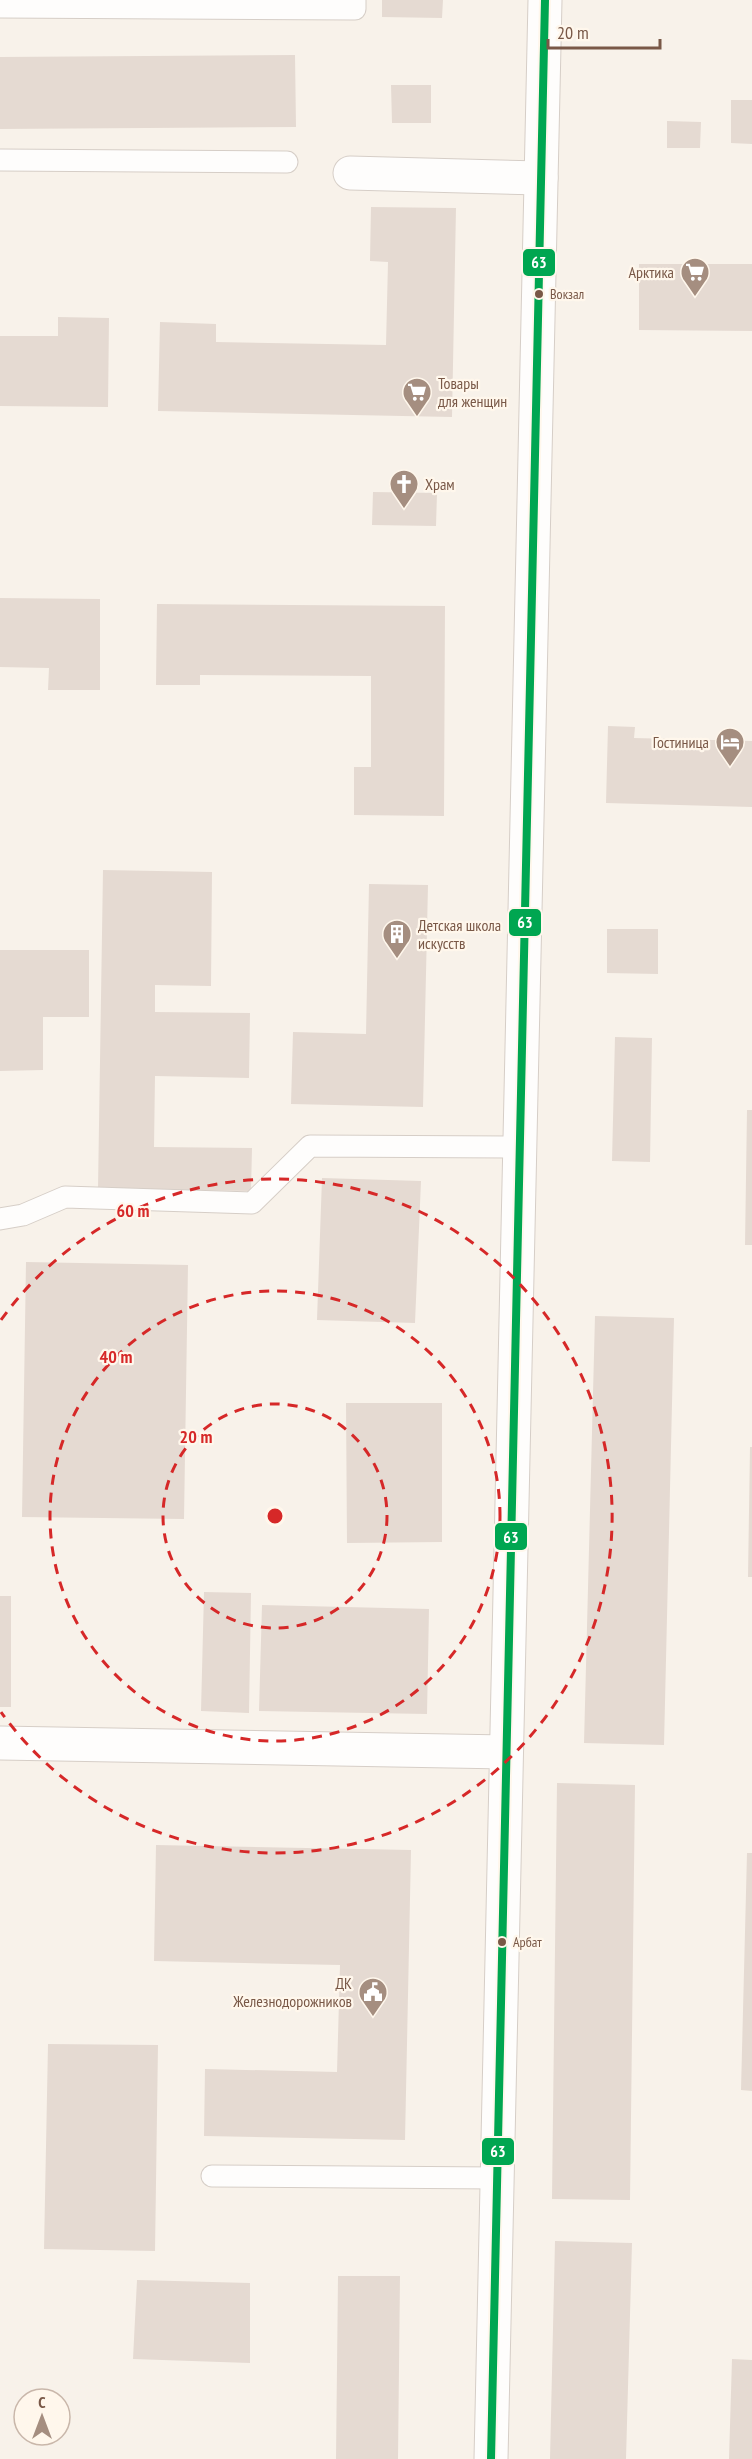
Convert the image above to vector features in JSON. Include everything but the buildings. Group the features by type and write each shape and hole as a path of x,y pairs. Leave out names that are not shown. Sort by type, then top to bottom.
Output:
{"street":[{"path":"491,2459 545,0"},
{"path":"350,173 541,178"},
{"path":"0,1743 506,1752"}],"lane":[{"path":"0,7 355,9 355,0"},
{"path":"0,160 287,162"},
{"path":"0,1219 23,1215 65,1197 252,1203 310,1146 520,1147"},
{"path":"212,2176 497,2178"}],"transit line":[{"name":"63","path":"491,2459 545,0"}],"place":[{"name":"Вокзал","path":"539,294"},
{"name":"Арктика","path":"695,298"},
{"name":"Товары для женщин","path":"417,418"},
{"name":"Храм","path":"404,510"},
{"name":"Гостиница","path":"730,768"},
{"name":"Детская школа искусств","path":"397,960"},
{"name":"Арбат","path":"502,1942"},
{"name":"ДК Железнодорожников","path":"373,2018"}]}
